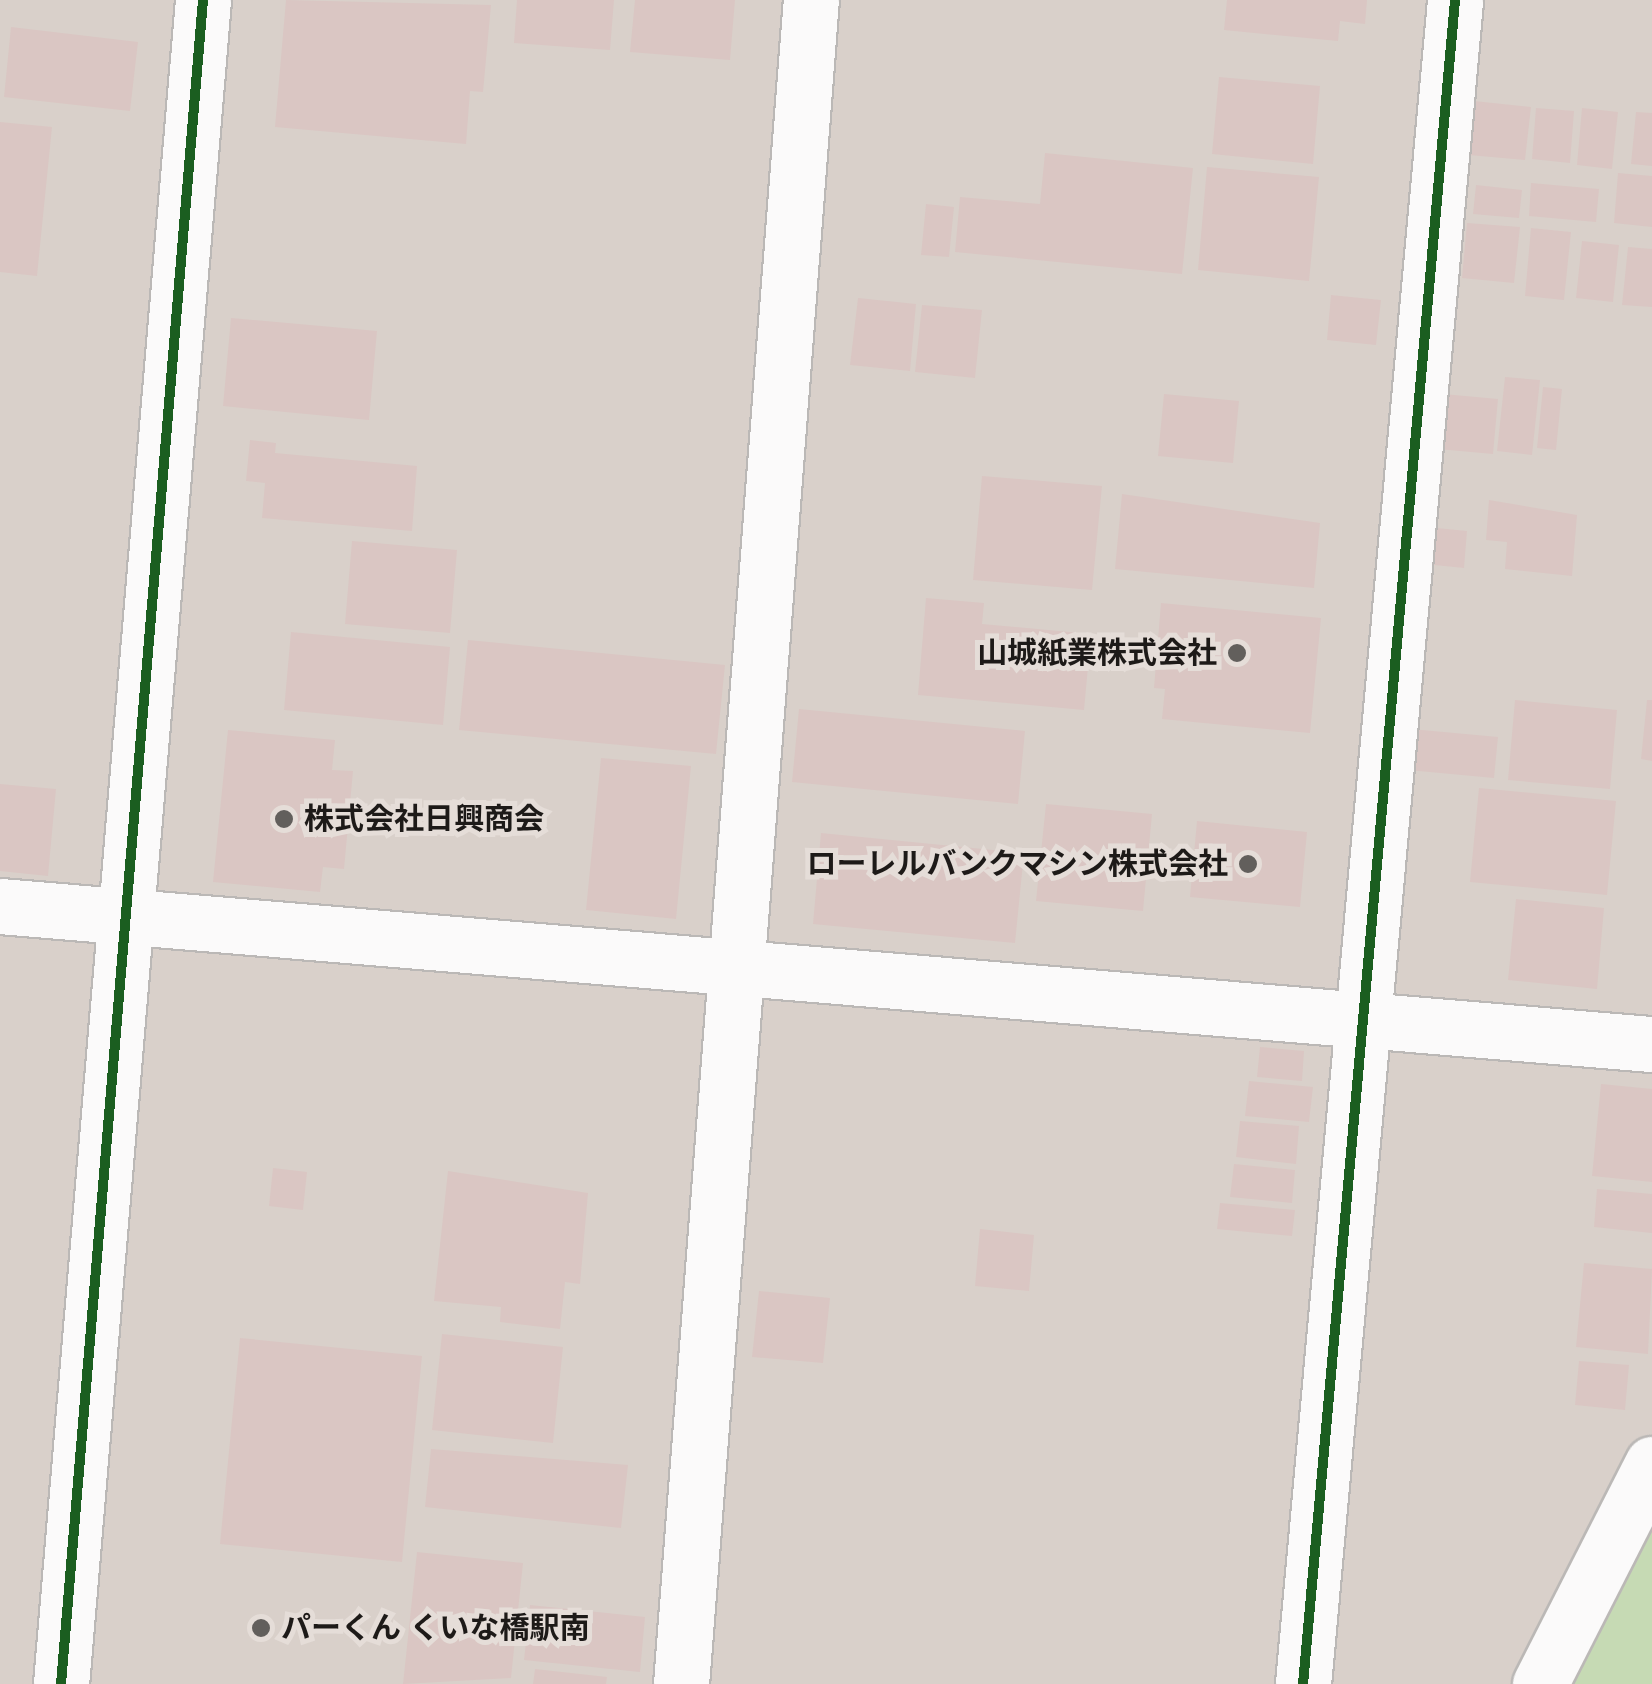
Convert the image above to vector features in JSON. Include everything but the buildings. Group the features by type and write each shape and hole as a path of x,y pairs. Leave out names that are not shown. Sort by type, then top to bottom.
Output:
{"street":[{"path":"61,1684 204,0"},
{"path":"681,1684 732,968 812,0"},
{"path":"1303,1684 1455,0"},
{"path":"0,906 126,912 732,968 1652,1044"},
{"path":"1540,1684 1652,1464"}],"shaded area":[{"path":"0,0 1652,0 1652,1684 0,1684"}],"green space":[{"path":"1652,1495 1652,1684 1557,1684"}],"cycle path":[{"path":"61,1684 203,0"},
{"path":"1303,1684 1455,0"}],"place":[{"name":"山城紙業株式会社","path":"1237,653"},
{"name":"株式会社日興商会","path":"284,819"},
{"name":"ローレルバンクマシン株式会社","path":"1248,864"},
{"name":"パーくん くいな橋駅南","path":"261,1628"}]}
